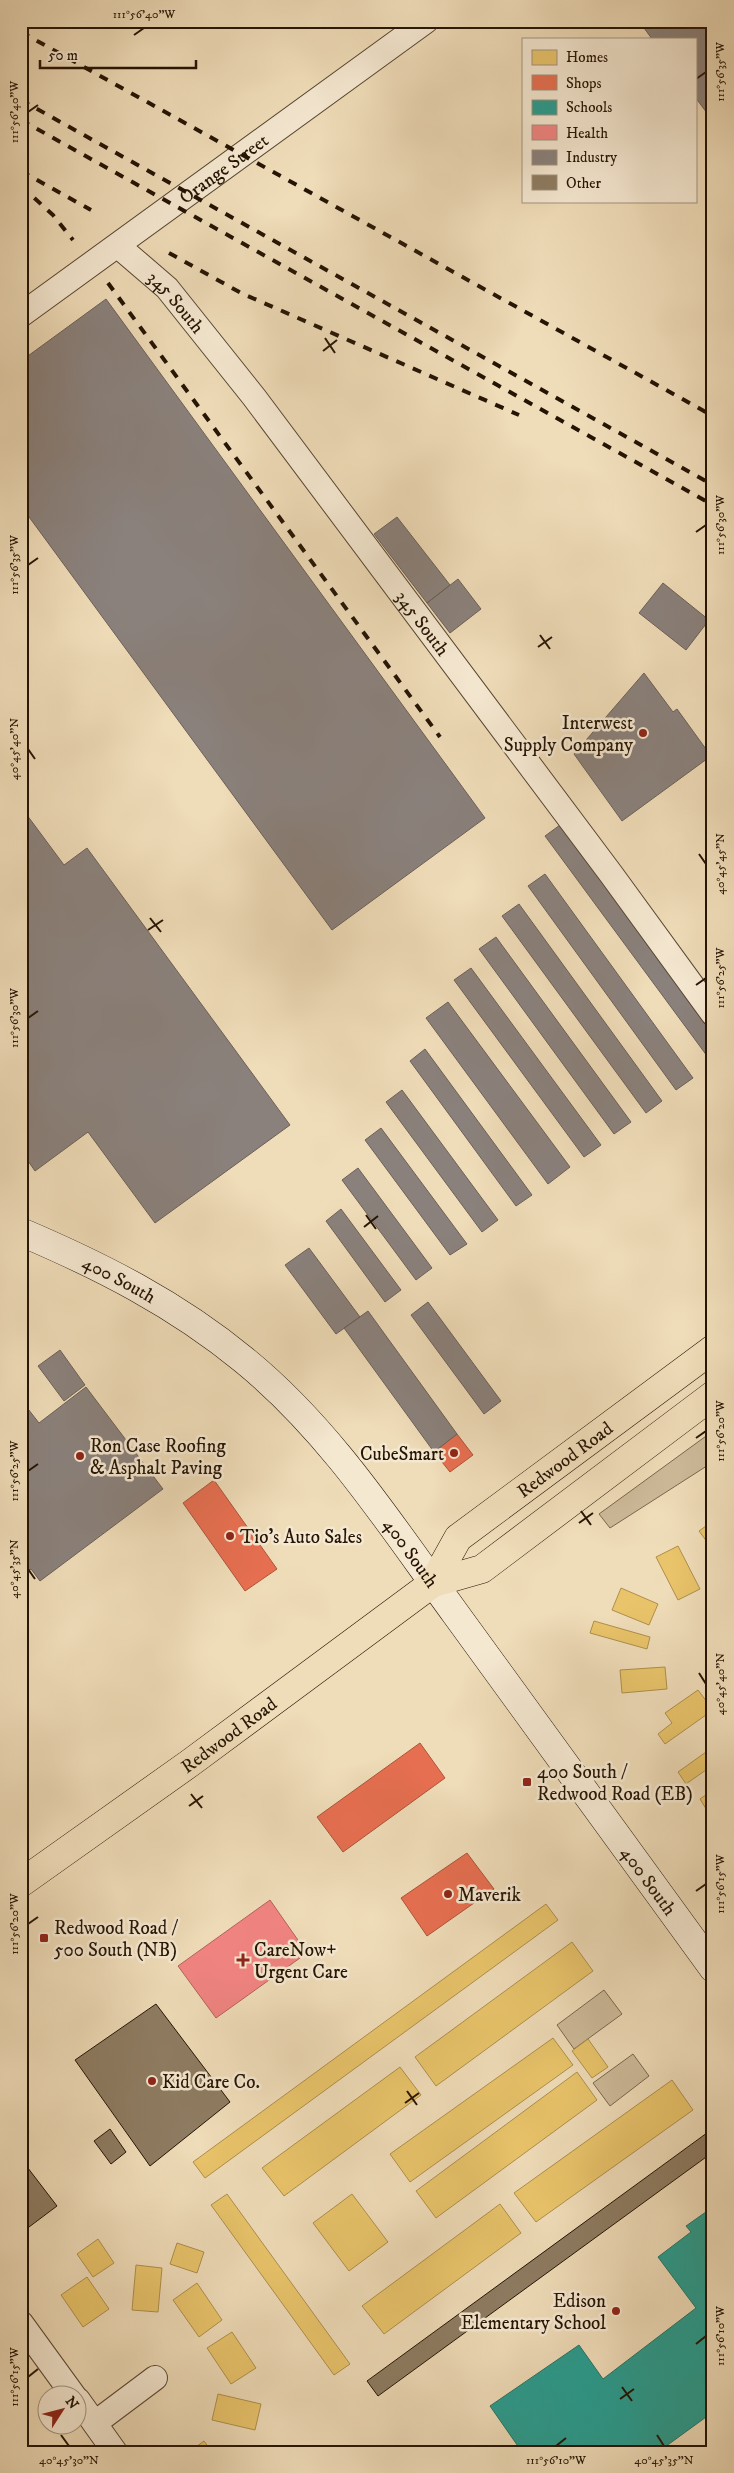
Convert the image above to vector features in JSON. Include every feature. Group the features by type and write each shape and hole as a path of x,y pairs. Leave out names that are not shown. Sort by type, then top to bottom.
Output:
{"main road":[{"name":"Redwood Road","path":"433,1583 458,1538 713,1349"},
{"name":"Redwood Road","path":"21,1883 190,1763 433,1583 482,1569 713,1395"}],"street":[{"name":"Orange Street","path":"21,315 426,21"},
{"name":"345 South","path":"118,246 167,288 254,397 599,858 713,1014"},
{"name":"400 South","path":"21,1232 134,1284 191,1319 246,1361 326,1440 433,1583 713,1968"},
{"path":"21,2323 67,2386"},
{"path":"95,2423 155,2378"},
{"path":"88,2414 115,2452"}],"shaded area":[{"path":"713,1431 713,1462 610,1528 599,1514"},
{"path":"604,1990 622,2014 574,2049 557,2025"},
{"path":"633,2054 649,2076 610,2106 593,2083"}],"building: Homes":[{"path":"710,1523 713,1527 713,1550 699,1531"},
{"path":"678,1546 700,1589 678,1600 656,1557"},
{"path":"621,1588 658,1604 649,1625 612,1610"},
{"path":"594,1621 650,1637 647,1649 590,1633"},
{"path":"665,1667 667,1689 622,1693 620,1670"},
{"path":"698,1690 713,1710 665,1744 658,1734 672,1723 665,1713"},
{"path":"713,1747 713,1765 686,1784 678,1772"},
{"path":"713,1790 713,1808 708,1812 700,1799"},
{"path":"546,1904 558,1920 205,2178 193,2162"},
{"path":"572,1942 593,1971 436,2086 415,2057"},
{"path":"553,2038 573,2065 410,2182 390,2154"},
{"path":"588,2039 608,2067 592,2078 572,2051"},
{"path":"400,2067 421,2095 284,2196 262,2168"},
{"path":"577,2072 597,2100 436,2218 416,2191"},
{"path":"672,2080 693,2110 536,2222 514,2193"},
{"path":"227,2194 350,2364 334,2375 211,2205"},
{"path":"352,2194 388,2242 349,2271 313,2223"},
{"path":"500,2204 521,2233 384,2334 362,2306"},
{"path":"98,2239 114,2263 93,2277 77,2254"},
{"path":"177,2243 204,2252 197,2273 170,2264"},
{"path":"136,2265 162,2268 158,2312 132,2310"},
{"path":"87,2277 109,2309 83,2327 61,2295"},
{"path":"197,2283 222,2320 199,2337 173,2300"},
{"path":"232,2332 256,2368 231,2384 207,2348"},
{"path":"218,2394 261,2404 255,2430 212,2420"},
{"path":"204,2441 212,2452 189,2452"}],"building: Shops":[{"name":"CubeSmart","path":"457,1434 473,1455 450,1472 434,1452"},
{"name":"Tio's Auto Sales","path":"214,1480 277,1569 245,1591 183,1503"},
{"path":"420,1743 445,1778 343,1852 317,1817"},
{"name":"Maverik","path":"467,1853 494,1889 427,1936 401,1898"},
{"path":"21,2122 29,2133 21,2139"}],"building: Schools":[{"name":"Edison Elementary School","path":"713,2207 713,2412 658,2452 522,2452 490,2406 579,2345 603,2379 696,2308 658,2257 691,2232 686,2226"}],"building: Health":[{"name":"CareNow+ Urgent Care","path":"270,1900 307,1953 216,2018 178,1966"}],"building: Industry":[{"path":"639,21 713,21 713,121 696,98 696,38 651,38"},
{"path":"106,299 485,818 332,930 21,506 21,361"},
{"path":"397,517 450,585 427,603 374,534"},
{"path":"458,579 481,609 450,633 427,603"},
{"path":"663,583 709,620 686,650 639,613"},
{"name":"Interwest Supply Company","path":"644,673 673,712 677,709 711,756 622,821 574,754"},
{"path":"21,807 64,865 87,848 290,1125 155,1223 88,1132 35,1171 21,1151"},
{"path":"560,825 713,1033 713,1064 545,836"},
{"path":"545,874 693,1078 676,1090 528,886"},
{"path":"519,904 662,1101 646,1113 502,916"},
{"path":"496,937 631,1122 614,1134 479,949"},
{"path":"471,968 601,1145 584,1157 454,980"},
{"path":"448,1002 570,1167 548,1184 426,1018"},
{"path":"425,1049 532,1195 516,1206 410,1061"},
{"path":"402,1090 498,1220 482,1232 386,1102"},
{"path":"381,1128 467,1244 450,1255 365,1140"},
{"path":"358,1168 432,1268 416,1280 342,1180"},
{"path":"341,1209 401,1290 385,1302 326,1221"},
{"path":"309,1248 360,1317 336,1334 285,1265"},
{"path":"428,1302 501,1401 484,1414 411,1315"},
{"path":"368,1311 457,1434 434,1452 344,1328"},
{"path":"60,1350 85,1385 64,1401 38,1366"},
{"name":"Ron Case Roofing & Asphalt Paving","path":"86,1387 163,1489 40,1581 31,1569 21,1576 21,1400 39,1423"}],"building: Other":[{"name":"Kid Care Co.","path":"156,2004 230,2102 150,2166 75,2060"},
{"path":"110,2129 126,2152 111,2164 94,2141"},
{"path":"711,2130 713,2152 378,2396 367,2381"},
{"path":"21,2159 57,2206 25,2230 21,2225"}],"railway":[{"path":"21,32 713,416"},
{"path":"21,100 713,485"},
{"path":"21,120 713,505"},
{"path":"21,171 91,210"},
{"path":"21,186 53,215 73,240"},
{"path":"169,253 241,293 519,415"},
{"path":"108,283 440,737"}],"place":[{"name":"Interwest Supply Company","path":"643,733"},
{"name":"CubeSmart","path":"454,1453"},
{"name":"Ron Case Roofing & Asphalt Paving","path":"80,1456"},
{"name":"Tio's Auto Sales","path":"230,1536"},
{"name":"400 South / Redwood Road (EB)","path":"527,1782"},
{"name":"Maverik","path":"448,1894"},
{"name":"Redwood Road / 500 South (NB)","path":"44,1938"},
{"name":"CareNow+ Urgent Care","path":"243,1960"},
{"name":"Kid Care Co.","path":"152,2081"},
{"name":"Edison Elementary School","path":"616,2311"}]}
